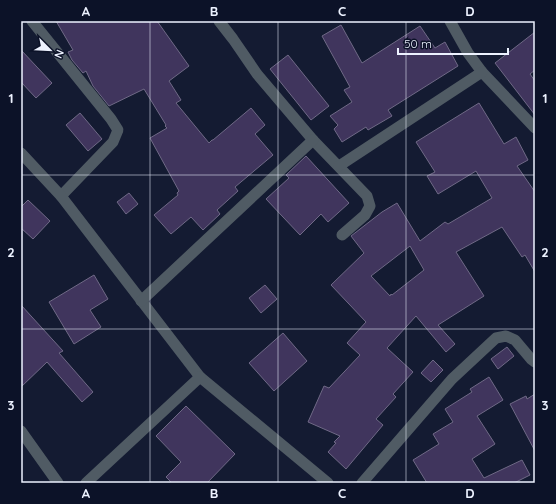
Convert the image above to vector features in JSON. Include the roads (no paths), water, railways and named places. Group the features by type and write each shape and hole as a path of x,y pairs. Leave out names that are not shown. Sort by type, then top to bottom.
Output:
{"street":[{"path":"32,21 111,119 118,130 113,142 61,196"},
{"path":"219,21 257,74 313,140 367,196 370,206 365,215 342,235"},
{"path":"450,21 468,53 482,72 535,128"},
{"path":"339,166 482,72"},
{"path":"141,300 313,140"},
{"path":"21,153 61,196 200,377 328,483"},
{"path":"362,483 452,380 496,338 506,336 515,340 535,362"},
{"path":"86,483 200,377"},
{"path":"21,431 58,483"}]}
